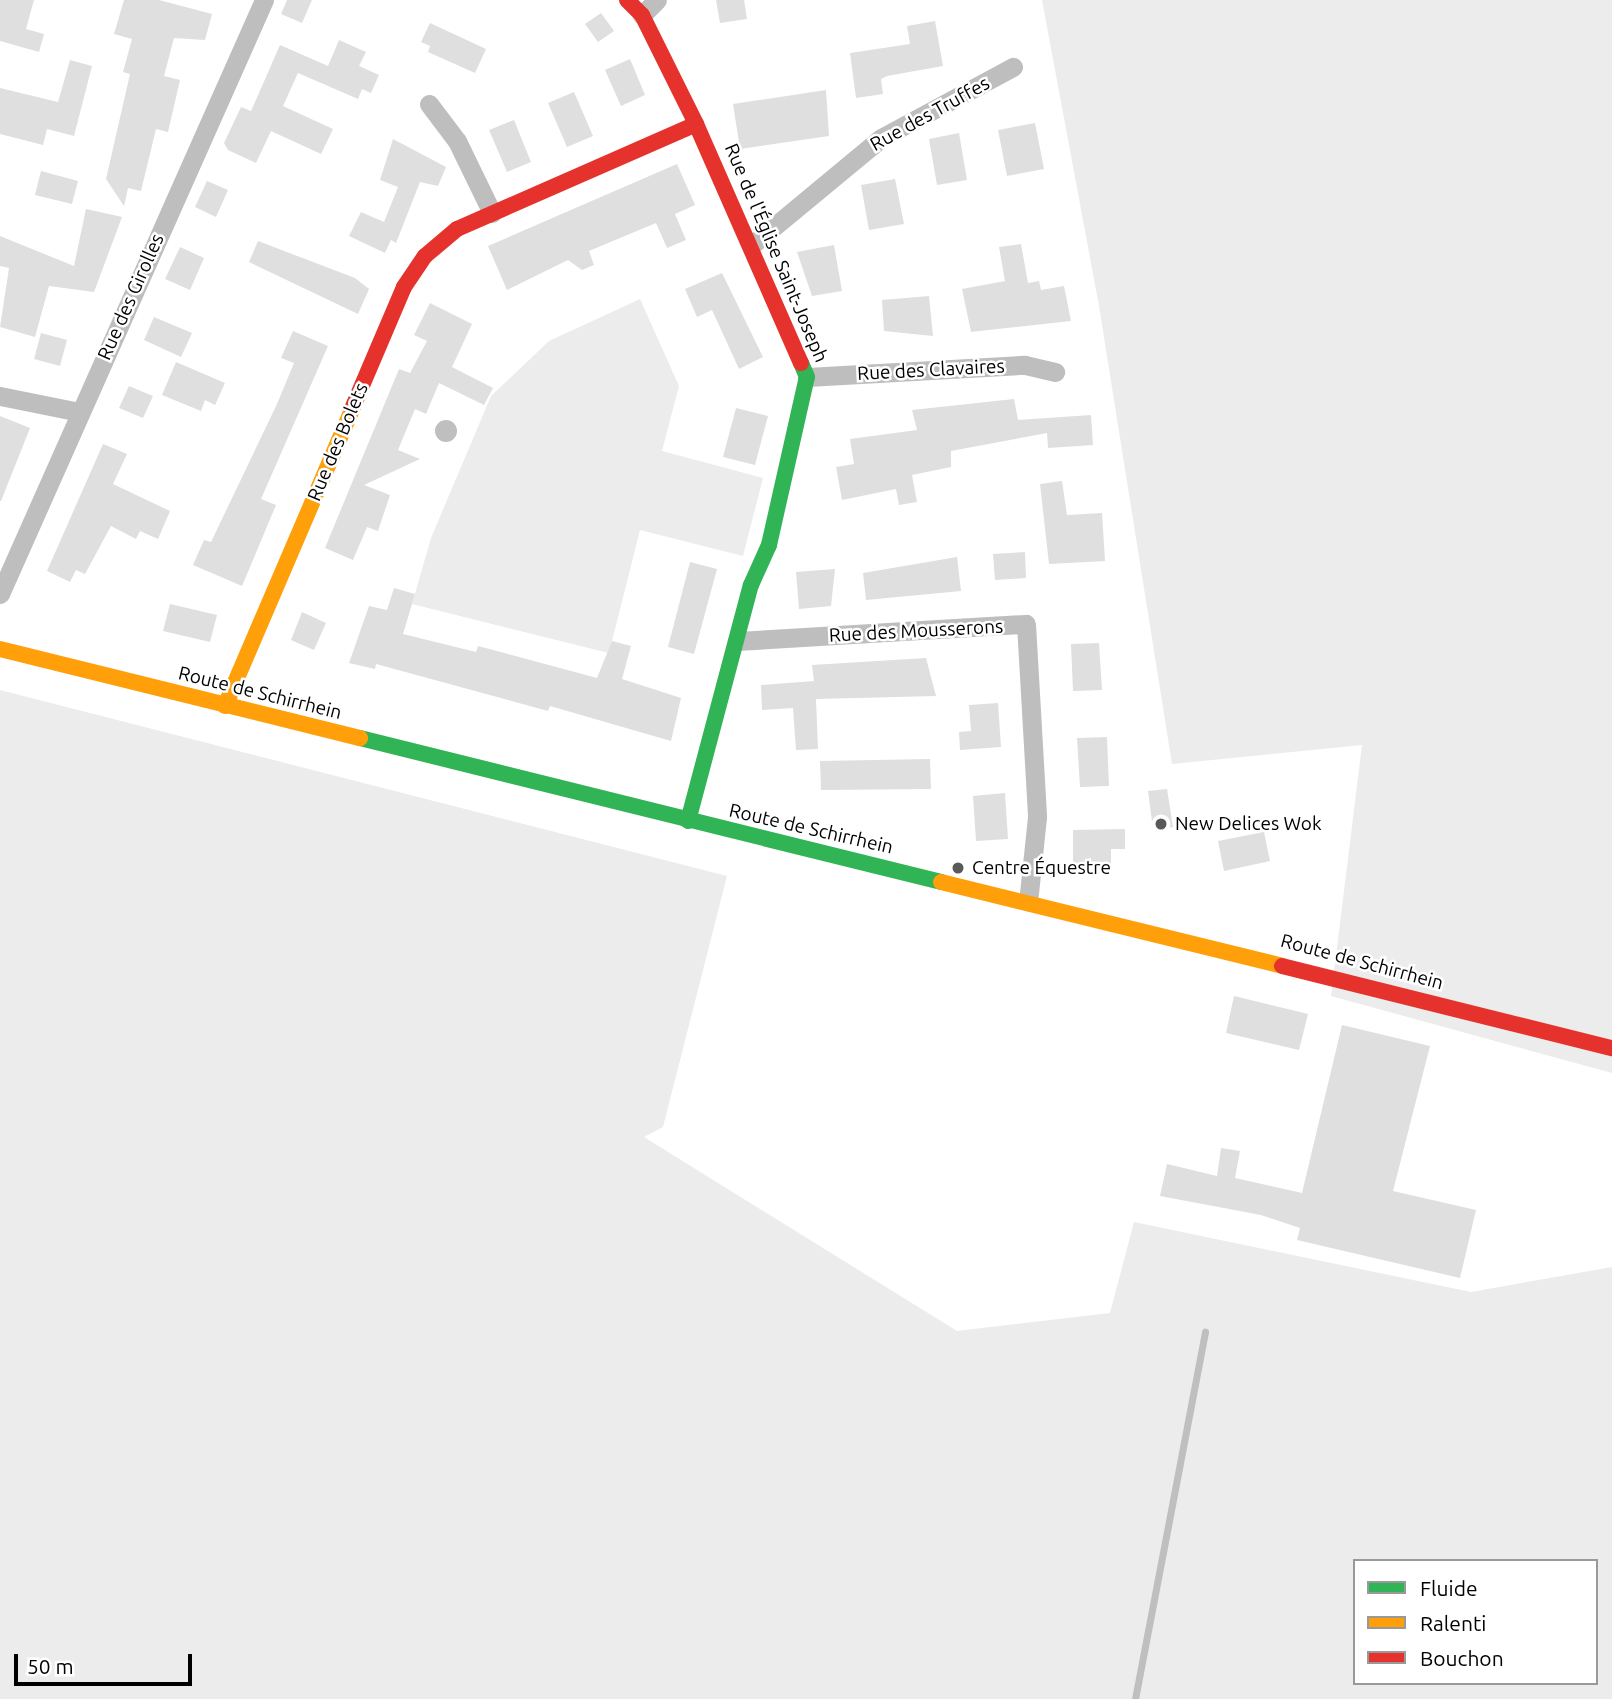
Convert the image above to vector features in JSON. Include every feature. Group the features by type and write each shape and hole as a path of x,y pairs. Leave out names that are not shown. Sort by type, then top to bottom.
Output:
{"street":[{"name":"Rue des Girolles","path":"0,594 264,0"},
{"name":"Rue de l'Église Saint-Joseph","path":"627,0 642,15 696,124 753,244 807,377 769,545 737,641 688,821"},
{"path":"642,15 657,0"},
{"name":"Rue des Truffes","path":"753,244 881,138 1013,67"},
{"path":"429,104 457,141 492,213"},
{"name":"Rue des Bolets","path":"225,706 404,287 425,256 457,229 696,124"},
{"name":"Rue des Clavaires","path":"807,377 1025,365 1055,372"},
{"path":"0,396 79,412"},
{"name":"Rue des Mousserons","path":"737,641 1026,624 1037,817 1028,902"},
{"name":"Route de Schirrhein","path":"0,649 1612,1048"}],"shaded area":[{"path":"1042,0 1612,0 1612,1073 1331,996 1362,745 1172,764 1099,306"},
{"path":"640,299 679,386 662,451 763,478 743,556 640,530 609,653 412,604 431,538 491,396 549,341"},
{"path":"446,420 454,423 457,431 454,439 446,442 438,439 435,431 438,423"},
{"path":"0,690 727,876 663,1127 644,1137 957,1331 1110,1313 1134,1222 1471,1292 1612,1267 1612,1699 0,1699"}],"building":[{"path":"0,0 34,0 26,29 44,34 39,52 0,41"},
{"path":"124,0 159,0 212,14 205,40 174,38 164,76 180,80 168,132 156,129 141,191 128,188 124,206 106,179 130,74 123,72 132,39 114,34"},
{"path":"287,0 312,0 302,23 281,14"},
{"path":"716,0 744,0 747,19 720,23"},
{"path":"601,13 614,31 598,42 585,24"},
{"path":"935,21 943,66 887,76 881,79 883,94 856,98 850,53 910,44 907,26"},
{"path":"430,23 486,49 475,73 428,52 430,46 421,42"},
{"path":"339,40 366,52 359,66 379,75 371,93 362,89 358,99 298,73 283,106 333,129 321,154 271,131 256,163 228,150 224,143 241,107 251,111 280,45 328,66"},
{"path":"630,59 645,95 621,106 605,70"},
{"path":"70,60 92,66 74,136 47,129 43,145 0,134 0,88 58,102"},
{"path":"826,90 829,136 740,149 733,104"},
{"path":"574,92 593,136 567,147 548,103"},
{"path":"514,120 531,162 507,172 489,130"},
{"path":"1035,123 1044,169 1007,176 998,130"},
{"path":"959,133 967,180 937,185 929,139"},
{"path":"393,139 446,167 438,186 420,182 396,243 391,240 385,253 349,236 361,212 384,222 398,187 380,180"},
{"path":"677,164 695,205 675,214 686,240 667,248 656,223 589,251 594,265 582,270 568,260 507,290 488,246"},
{"path":"41,171 78,181 72,204 35,195"},
{"path":"895,179 904,224 869,230 861,185"},
{"path":"207,181 228,190 216,217 195,207"},
{"path":"86,209 122,217 94,292 49,286 35,337 0,327 9,268 0,266 0,236 74,266"},
{"path":"258,241 355,278 369,289 358,314 249,262"},
{"path":"1021,244 1028,283 1039,281 1041,290 1064,286 1071,321 971,332 962,289 1005,281 999,247"},
{"path":"834,245 842,291 812,296 797,252"},
{"path":"180,247 204,258 190,290 165,279"},
{"path":"722,273 763,357 739,369 712,310 697,317 685,289"},
{"path":"929,296 933,336 884,331 882,300"},
{"path":"430,303 472,324 452,367 493,388 484,405 439,383 426,414 415,409 398,450 420,459 364,485 390,495 378,531 367,527 353,560 325,548 399,369 410,373 427,341 414,335"},
{"path":"154,317 192,333 181,357 144,340"},
{"path":"293,331 328,346 261,499 276,505 242,586 193,565 204,540 211,542 277,404 294,363 281,358"},
{"path":"41,333 67,340 60,366 34,359"},
{"path":"176,362 225,383 215,405 205,400 201,411 162,395"},
{"path":"129,386 153,396 143,418 119,408"},
{"path":"1014,399 1018,420 1091,415 1093,445 1048,448 1047,433 951,451 951,467 912,475 917,502 899,505 896,489 842,500 836,467 854,464 850,439 917,430 912,410"},
{"path":"736,408 768,416 755,465 723,457"},
{"path":"0,416 30,428 1,501 0,501"},
{"path":"103,444 127,454 113,484 170,511 158,539 140,531 136,539 111,526 85,574 76,570 70,582 47,571"},
{"path":"1062,481 1067,515 1102,513 1105,561 1049,564 1040,484"},
{"path":"1025,552 1026,578 995,580 993,554"},
{"path":"957,557 961,591 866,600 863,573"},
{"path":"690,562 717,569 694,654 668,647"},
{"path":"835,569 831,606 799,609 796,572"},
{"path":"394,588 415,594 403,634 476,652 478,646 597,678 612,641 631,646 622,679 681,698 671,741 550,706 548,711 376,664 375,669 349,663 369,606 387,610"},
{"path":"170,604 217,615 210,642 163,631"},
{"path":"302,612 326,623 314,650 291,640"},
{"path":"1099,643 1102,690 1073,691 1071,644"},
{"path":"926,658 936,696 816,699 818,749 796,750 793,708 762,710 761,685 814,681 812,665"},
{"path":"998,703 1001,747 960,750 959,732 971,731 969,705"},
{"path":"1107,737 1109,786 1080,787 1077,738"},
{"path":"930,759 931,789 821,790 820,761"},
{"path":"1167,789 1173,827 1153,829 1148,791"},
{"path":"1005,793 1008,839 976,841 973,796"},
{"path":"1125,829 1125,849 1111,849 1111,866 1073,867 1073,830"},
{"path":"1264,832 1270,861 1224,871 1218,841"},
{"path":"1234,996 1308,1014 1299,1050 1226,1033"},
{"path":"1342,1025 1430,1046 1393,1191 1476,1210 1460,1278 1297,1240 1300,1228 1261,1215 1160,1196 1167,1164 1217,1176 1221,1148 1240,1151 1235,1178 1302,1193"}],"waterway":[{"path":"1135,1699 1205,1332"}],"traffic: fast":[{"path":"688,821 751,585 769,545 807,377 801,363"},
{"path":"360,738 941,882"}],"traffic: slow":[{"path":"225,706 352,409"},
{"path":"0,649 360,738"},
{"path":"941,882 1282,966"}],"traffic: jam":[{"path":"627,0 642,15 696,124 801,363"},
{"path":"352,409 404,287 425,256 457,229 696,124"},
{"path":"1282,966 1612,1048"}],"place":[{"name":"New Delices Wok","path":"1161,824"},
{"name":"Centre Équestre","path":"958,868"}]}
